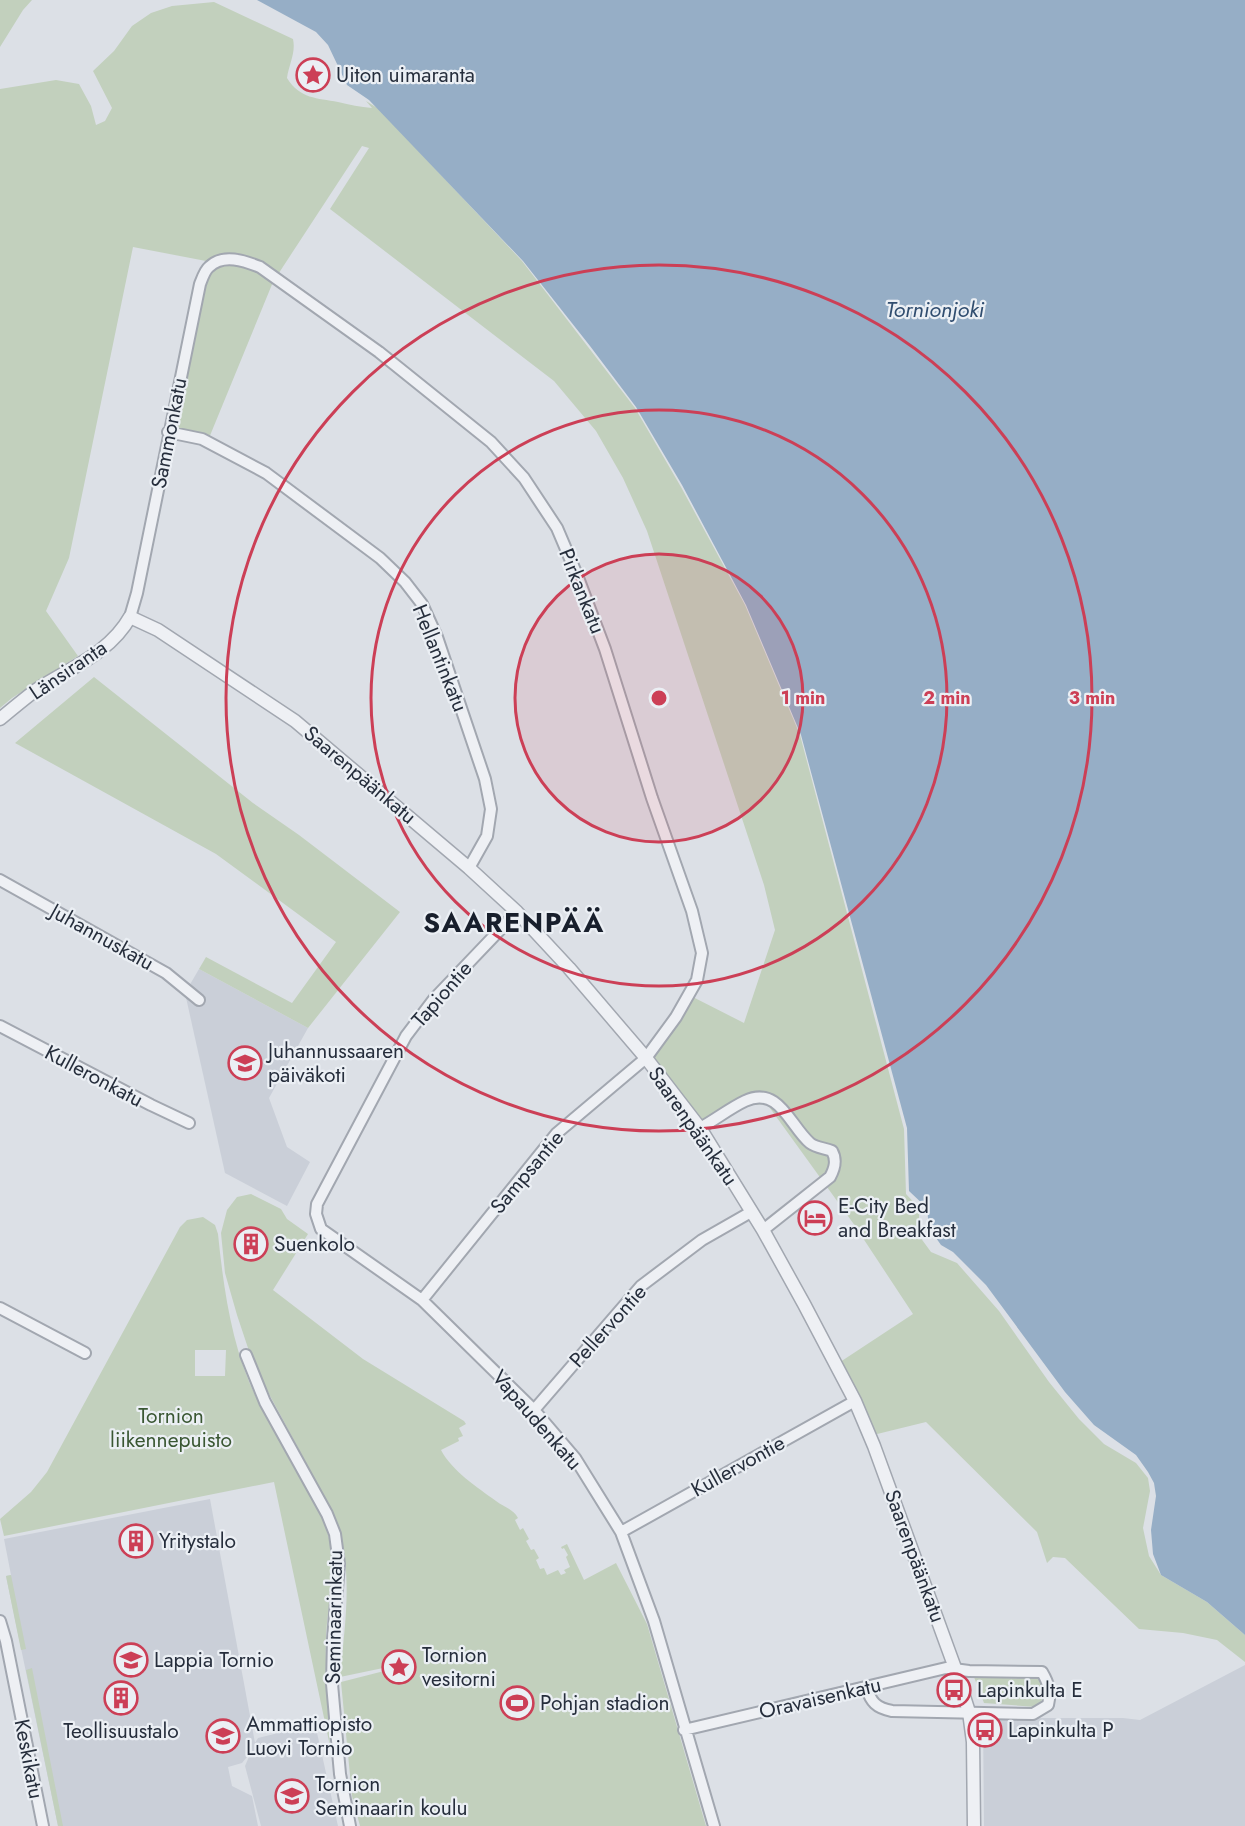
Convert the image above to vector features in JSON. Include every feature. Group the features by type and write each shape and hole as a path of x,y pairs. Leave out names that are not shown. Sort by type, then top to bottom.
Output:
{"street":[{"name":"Sammonkatu","path":"130,617 137,593 200,284 208,267 224,260"},
{"name":"Pirkankatu","path":"224,260 242,260 260,267 379,352 491,442 524,478 557,528 605,649 652,798 692,911 702,953 697,980 676,1017 646,1058"},
{"name":"Hellantinkatu","path":"168,432 202,439 266,473 380,558 405,582 422,604 440,647 484,779 491,809 487,836 469,868"},
{"name":"Saarenpäänkatu","path":"130,617 158,630 295,721 350,765 469,868 517,912 569,968 646,1058 700,1128 763,1230 855,1401 874,1446 956,1668 969,1712 973,1742 974,1826"},
{"name":"Länsiranta","path":"0,719 35,691 96,654 122,631 130,617"},
{"name":"Juhannuskatu","path":"0,880 166,973 199,1000"},
{"name":"Tapiontie","path":"316,1215 317,1204 406,1036 434,999 517,912"},
{"name":"Kulleronkatu","path":"0,1026 189,1123"},
{"name":"Sampsantie","path":"422,1300 557,1132 646,1058"},
{"path":"700,1128 746,1100 758,1097 769,1098 779,1104 810,1143 832,1151 835,1168 830,1177 763,1230"},
{"name":"Pellervontie","path":"534,1410 641,1286 702,1240 751,1212"},
{"name":"Vapaudenkatu","path":"316,1215 321,1229 422,1300 534,1410 575,1458 621,1532 654,1621 713,1826"},
{"path":"0,1308 85,1353"},
{"name":"Seminaarinkatu","path":"246,1355 265,1402 327,1514 334,1534 339,1564 332,1684 340,1774 350,1826"},
{"name":"Kullervontie","path":"621,1532 855,1401"},
{"name":"Keskikatu","path":"0,1622 6,1641 43,1826"},
{"name":"Oravaisenkatu","path":"684,1730 946,1668 969,1671 1042,1672 1047,1681 1050,1694 1048,1705 1033,1714 969,1712"},
{"path":"866,1687 872,1703 884,1709 969,1712"}],"shaded area":[{"name":"Juhannussaaren päiväkoti","path":"199,969 308,1028 269,1098 287,1147 310,1162 287,1206 225,1173 185,993"},
{"name":"Lappia Tornio","path":"210,1499 255,1743 258,1738 315,1724 338,1826 261,1826 245,1766 251,1752 242,1763 228,1767 232,1786 252,1796 258,1826 58,1826 6,1576 11,1575 4,1539"},
{"path":"1245,1665 1245,1826 984,1826 983,1718 1140,1720"}],"green space":[{"path":"0,0 32,0 23,10 0,47"},
{"path":"214,2 293,39 293,54 287,78 303,94 372,108 366,101 379,109 522,261 635,408 745,605 800,735 904,1129 906,1194 920,1209 918,1225 920,1237 931,1252 957,1263 999,1311 1049,1382 1079,1419 1104,1444 1136,1463 1148,1478 1150,1491 1143,1528 1149,1556 1161,1575 1207,1602 1245,1635 1245,1662 1217,1640 1183,1633 1139,1629 1065,1558 1053,1557 1047,1563 1037,1532 926,1422 869,1436 831,1368 913,1314 853,1223 767,1104 748,1105 700,1135 642,1054 673,1015 685,993 744,1023 775,930 764,885 647,531 623,478 596,431 554,381 330,209 369,148 362,146 273,282 209,438 173,429 203,286 206,261 133,247 69,558 46,611 78,656 0,708 0,89 56,80 79,84 91,106 96,125 105,121 112,108 93,71 114,51 132,26 151,13 172,6"},
{"path":"94,677 253,803 400,912 308,1028 199,969 206,957 292,1003 336,942 216,854 15,743"},
{"path":"251,1194 281,1209 287,1219 308,1234 273,1290 363,1359 464,1421 466,1424 459,1428 463,1436 458,1438 459,1441 441,1450 466,1478 516,1515 518,1518 515,1520 520,1530 523,1528 529,1539 526,1541 539,1558 536,1560 540,1569 544,1568 547,1575 558,1570 561,1575 566,1573 564,1570 570,1567 566,1557 568,1555 561,1547 567,1544 584,1580 616,1563 647,1624 706,1826 360,1826 352,1796 341,1682 388,1670 394,1673 402,1672 406,1665 400,1660 393,1661 388,1667 340,1677 347,1594 340,1533 333,1513 254,1366 225,1273 221,1233 227,1210 237,1197"},
{"name":"Tornion liikennepuisto","path":"203,1217 215,1225 231,1324 244,1368 262,1409 318,1507 330,1542 332,1577 326,1651 330,1746 274,1482 4,1536 0,1519 31,1492 47,1472 180,1227 187,1220","holes":["195,1350 226,1350 225,1376 195,1376"]},
{"path":"11,1575 26,1649 21,1650 6,1576"},
{"path":"32,1668 63,1826 58,1826 26,1670"},
{"path":"974,1677 1038,1679 1044,1686 1043,1699 1036,1707 984,1703"}],"water":[{"name":"Tornionjoki","path":"257,0 1245,0 1245,1635 1207,1602 1161,1575 1153,1554 1151,1530 1156,1496 1154,1483 1148,1472 1136,1455 1094,1425 1065,1392 986,1285 953,1252 941,1245 929,1228 927,1208 909,1191 907,1128 801,735 746,605 682,485 636,407 523,261 369,100 347,85 328,45 316,32"}],"place":[{"name":"Uiton uimaranta","path":"313,75"},
{"name":"Juhannussaaren päiväkoti","path":"245,1063"},
{"name":"E-City Bed and Breakfast","path":"815,1218"},
{"name":"Suenkolo","path":"251,1244"},
{"name":"Yritystalo","path":"136,1541"},
{"name":"Lappia Tornio","path":"131,1660"},
{"name":"Tornion vesitorni","path":"399,1667"},
{"name":"Lapinkulta E","path":"954,1690"},
{"name":"Teollisuustalo","path":"121,1698"},
{"name":"Pohjan stadion","path":"517,1703"},
{"name":"Lapinkulta P","path":"985,1730"},
{"name":"Ammattiopisto Luovi Tornio","path":"223,1736"},
{"name":"Tornion Seminaarin koulu","path":"292,1796"}],"district":[{"name":"SAARENPÄÄ","path":"514,922"}]}
